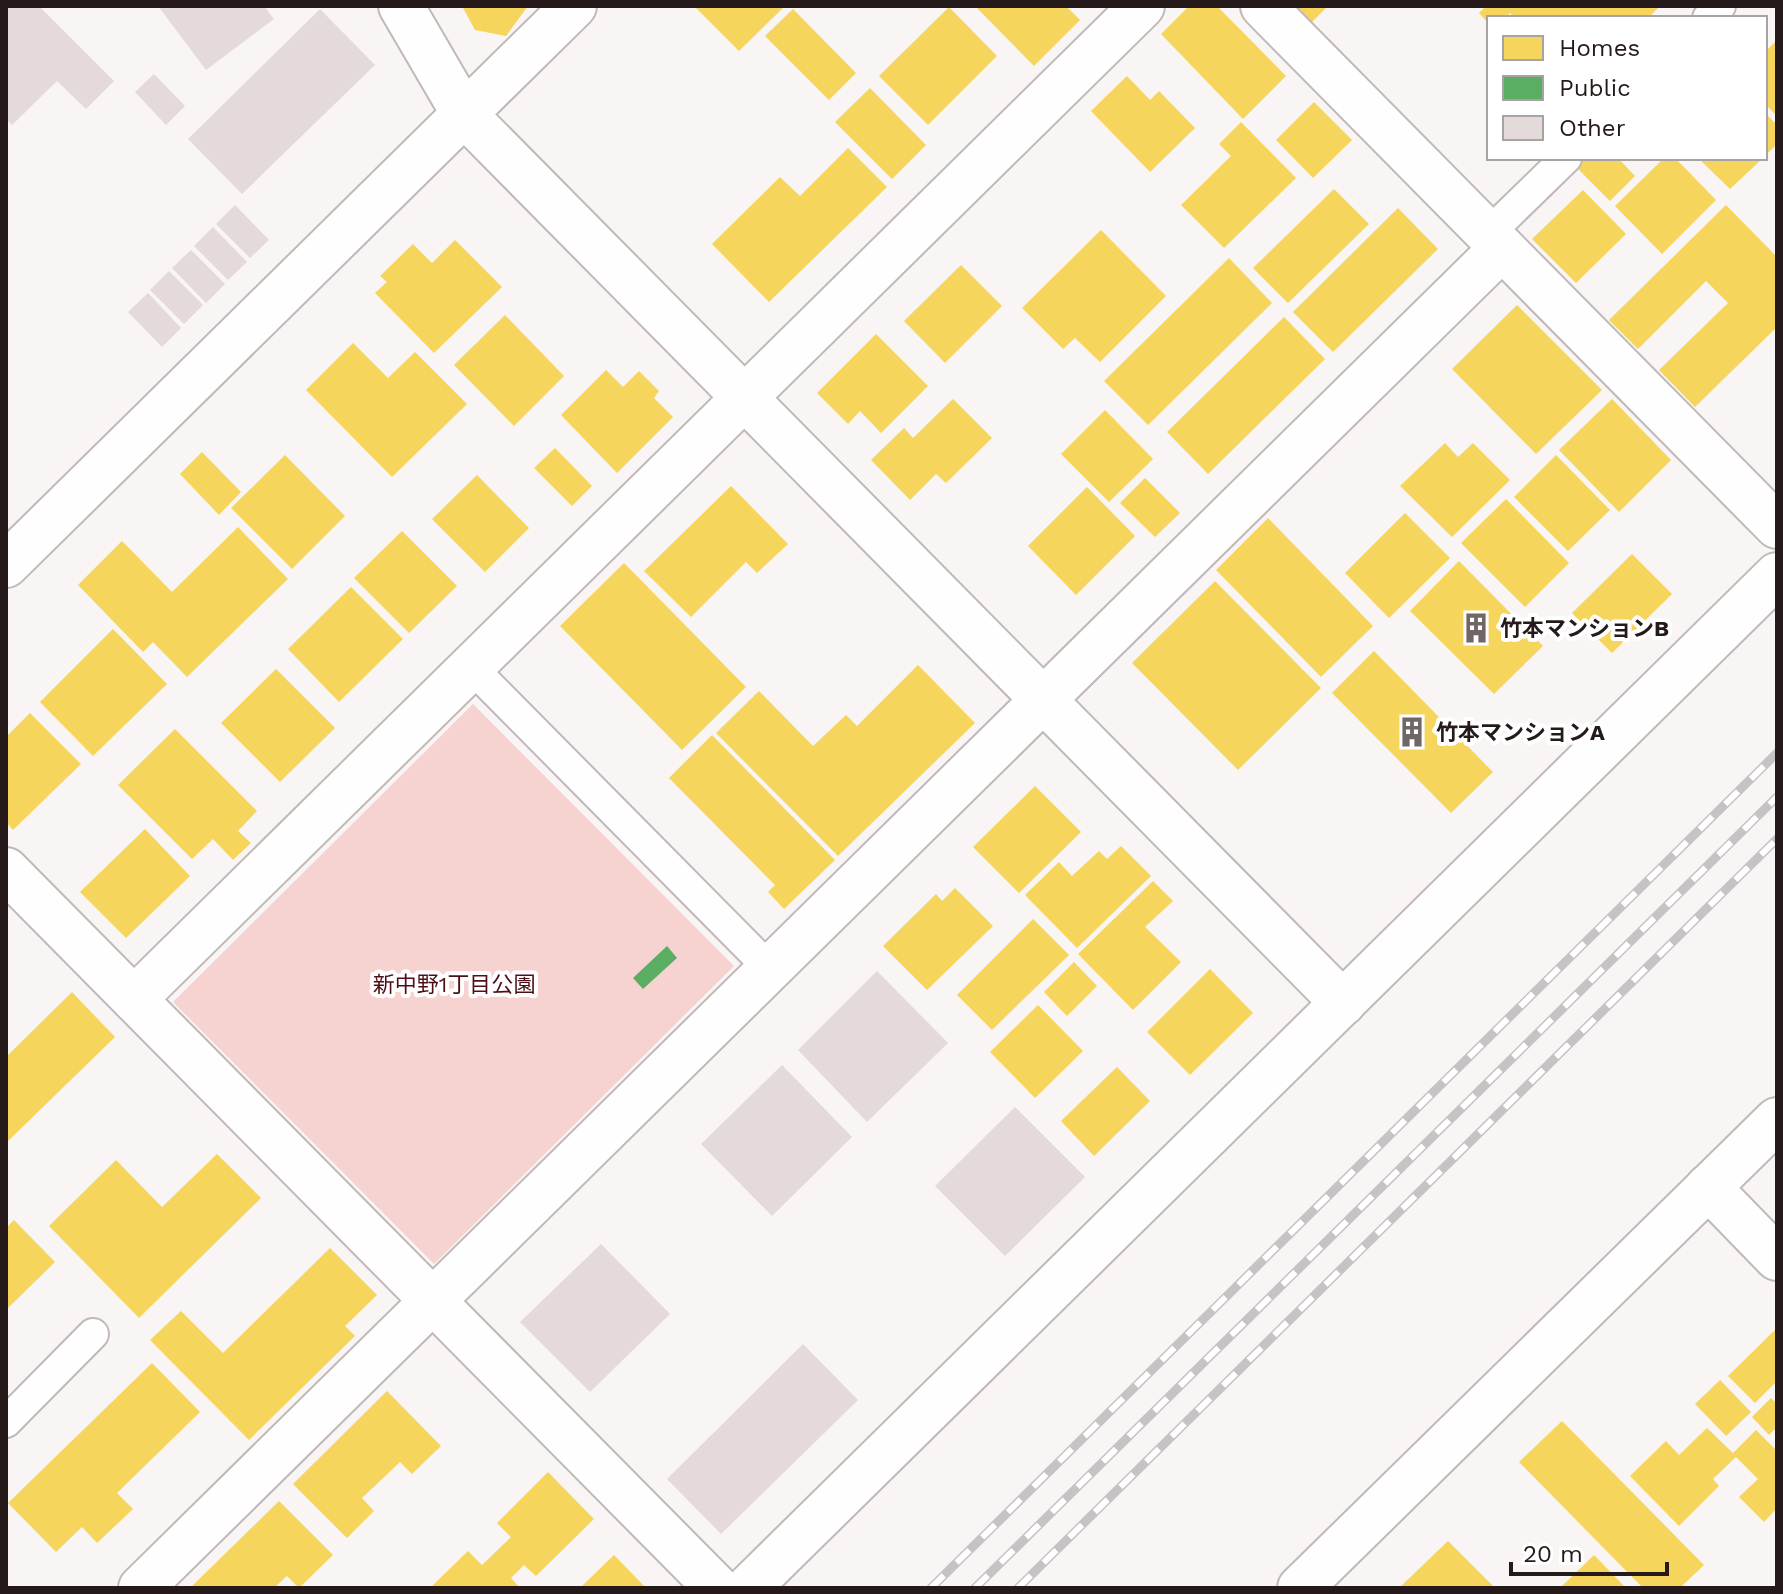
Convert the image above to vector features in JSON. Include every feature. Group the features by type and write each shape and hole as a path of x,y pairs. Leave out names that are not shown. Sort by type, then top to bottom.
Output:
{"street":[{"path":"401,6 464,114 1343,1003"},
{"path":"6,565 574,6"},
{"path":"134,999 1142,6"},
{"path":"1263,6 1777,526"},
{"path":"141,1588 1043,700 1495,241"},
{"path":"748,1588 1777,575"},
{"path":"6,870 717,1588"},
{"path":"1300,1588 1777,1120"},
{"path":"1708,1187 1777,1258"}],"lane":[{"path":"1495,241 1564,160"},
{"path":"471,667 770,969"},
{"path":"6,1422 93,1334"}],"green space":[{"name":"新中野1丁目公園","path":"473,704 734,966 434,1264 173,1002"}],"building: Homes":[{"path":"462,6 528,6 506,36 475,30"},
{"path":"694,6 785,6 739,51"},
{"path":"975,6 1066,6 1080,20 1034,66"},
{"path":"1189,6 1217,6 1286,76 1243,119 1161,34"},
{"path":"1288,6 1328,6 1308,26"},
{"path":"1486,6 1660,6 1650,16 1512,16 1510,13 1507,16 1487,16 1487,22 1479,13"},
{"path":"949,7 997,56 928,125 879,76"},
{"path":"793,9 856,73 829,100 765,36"},
{"path":"1777,40 1777,116 1767,106 1767,50"},
{"path":"1127,76 1150,100 1159,91 1195,128 1150,172 1091,111"},
{"path":"870,88 926,145 892,179 835,122"},
{"path":"1314,102 1352,140 1313,178 1276,140"},
{"path":"1767,115 1777,125 1777,144 1767,154"},
{"path":"1241,122 1296,178 1224,248 1181,205 1231,156 1219,144"},
{"path":"848,148 887,187 769,302 712,244 780,177 800,196"},
{"path":"1582,160 1620,160 1635,176 1610,201 1575,166"},
{"path":"1662,160 1677,160 1716,200 1662,254 1615,206"},
{"path":"1700,160 1761,160 1730,189"},
{"path":"1334,189 1369,224 1288,303 1253,268"},
{"path":"1583,190 1626,234 1576,283 1532,239"},
{"path":"1726,205 1777,257 1777,327 1695,407 1659,370 1728,303 1706,281 1638,349 1609,320"},
{"path":"1398,208 1438,249 1333,352 1293,312"},
{"path":"1101,230 1166,296 1100,362 1075,338 1063,349 1022,308"},
{"path":"455,240 502,287 434,353 375,293 387,282 380,276 413,244 432,263"},
{"path":"1229,258 1272,303 1148,425 1104,381"},
{"path":"961,265 1002,306 945,363 904,321"},
{"path":"1517,305 1602,390 1536,454 1452,369"},
{"path":"505,315 564,376 514,426 454,365"},
{"path":"1284,317 1325,359 1208,474 1167,432"},
{"path":"876,334 928,386 881,433 860,411 848,424 817,393"},
{"path":"353,343 388,378 415,352 467,404 392,477 306,390"},
{"path":"606,370 623,387 639,371 659,391 654,398 673,417 617,473 561,415"},
{"path":"953,399 992,438 946,483 936,474 910,500 871,460 904,428 913,438"},
{"path":"1612,399 1671,460 1619,512 1559,450"},
{"path":"1105,410 1153,459 1109,502 1061,454"},
{"path":"1445,443 1458,457 1473,443 1510,480 1452,537 1400,486"},
{"path":"555,448 592,486 572,506 534,468"},
{"path":"202,452 241,492 219,515 180,474"},
{"path":"285,455 345,516 292,569 231,508"},
{"path":"1556,455 1610,510 1568,551 1514,497"},
{"path":"477,475 529,528 485,572 432,519"},
{"path":"1145,478 1180,513 1155,537 1120,503"},
{"path":"731,486 788,544 757,573 746,562 691,617 644,571"},
{"path":"1087,487 1135,536 1076,595 1028,546"},
{"path":"1506,499 1569,563 1525,607 1461,543"},
{"path":"1405,513 1450,558 1389,618 1345,573"},
{"path":"1268,518 1373,626 1321,677 1216,570"},
{"path":"238,527 288,579 187,677 153,642 143,652 78,585 122,541 172,592"},
{"path":"402,531 457,586 409,633 354,578"},
{"path":"1632,554 1672,594 1612,653 1572,613"},
{"name":"竹本マンションB","path":"1459,561 1543,646 1494,694 1410,611"},
{"path":"624,563 746,687 682,750 560,626"},
{"path":"1215,581 1321,688 1238,770 1132,663"},
{"path":"351,587 403,639 339,702 288,649"},
{"path":"113,629 167,684 93,756 40,702"},
{"name":"竹本マンションA","path":"1374,651 1493,772 1451,813 1332,693"},
{"path":"918,665 975,723 838,856 716,733 759,691 813,746 846,715 857,726"},
{"path":"276,669 335,728 280,782 221,723"},
{"path":"30,713 81,764 13,830 6,822 6,737"},
{"path":"175,729 257,811 238,831 251,843 233,860 213,839 192,859 118,785"},
{"path":"712,735 835,860 784,909 768,892 775,885 669,778"},
{"path":"1035,786 1081,832 1019,893 973,847"},
{"path":"145,829 190,876 126,938 80,892"},
{"path":"1121,846 1151,876 1077,948 1025,895 1059,862 1072,876 1099,851 1107,859"},
{"path":"1153,881 1173,901 1145,927 1181,962 1133,1010 1078,954"},
{"path":"955,888 993,926 927,990 883,946 936,894 942,901"},
{"path":"1033,919 1069,955 992,1030 957,995"},
{"path":"1074,962 1097,986 1067,1016 1044,992"},
{"path":"1210,969 1253,1013 1190,1075 1147,1032"},
{"path":"72,992 115,1037 6,1143 6,1057"},
{"path":"1038,1005 1083,1051 1035,1098 990,1052"},
{"path":"1117,1067 1150,1101 1094,1156 1061,1121"},
{"path":"217,1154 261,1198 139,1318 49,1226 116,1160 162,1207"},
{"path":"14,1220 55,1262 6,1310 6,1228"},
{"path":"330,1248 377,1295 345,1326 355,1336 249,1440 150,1340 181,1311 223,1353"},
{"path":"1777,1328 1777,1381 1755,1403 1728,1376"},
{"path":"152,1363 200,1412 117,1493 133,1509 97,1543 82,1527 56,1552 8,1503"},
{"path":"1720,1380 1751,1412 1726,1436 1695,1404"},
{"path":"387,1391 441,1446 412,1474 400,1462 362,1498 374,1511 347,1538 293,1484"},
{"path":"1771,1398 1777,1404 1777,1427 1769,1435 1752,1417"},
{"path":"1562,1421 1704,1565 1680,1588 1643,1588 1519,1462"},
{"path":"1707,1428 1733,1453 1756,1430 1777,1451 1777,1508 1764,1522 1739,1497 1758,1479 1736,1457 1713,1479 1719,1486 1679,1526 1630,1476 1666,1441 1679,1455"},
{"path":"548,1472 594,1519 536,1576 524,1565 511,1578 520,1588 430,1588 468,1551 482,1565 511,1537 497,1523"},
{"path":"279,1501 333,1555 299,1588 287,1576 274,1588 190,1588"},
{"path":"1448,1541 1495,1588 1399,1588"},
{"path":"614,1555 646,1588 580,1588"},
{"path":"1594,1555 1626,1588 1560,1588"}],"building: Public":[{"path":"667,946 677,958 643,989 633,978"}],"building: Other":[{"path":"6,6 39,6 114,81 86,109 57,81 12,125 6,119"},
{"path":"158,6 264,6 274,19 206,70"},
{"path":"320,9 375,65 242,194 188,139"},
{"path":"154,74 185,106 166,125 135,92"},
{"path":"235,205 269,240 250,258 216,224"},
{"path":"213,227 247,262 228,280 194,246"},
{"path":"191,250 225,284 206,303 172,268"},
{"path":"169,271 203,305 184,324 150,290"},
{"path":"148,293 181,328 162,347 128,312"},
{"path":"877,971 948,1043 867,1122 798,1050"},
{"path":"782,1065 852,1137 772,1216 701,1144"},
{"path":"1015,1107 1085,1177 1005,1256 935,1186"},
{"path":"601,1244 670,1314 590,1392 520,1322"},
{"path":"803,1344 858,1400 721,1534 667,1479"}],"railway":[{"path":"931,1588 1777,753"},
{"path":"975,1588 1777,797"},
{"path":"1018,1588 1777,839"}],"place":[{"name":"竹本マンションB","path":"1476,628"},
{"name":"竹本マンションA","path":"1412,732"}]}
